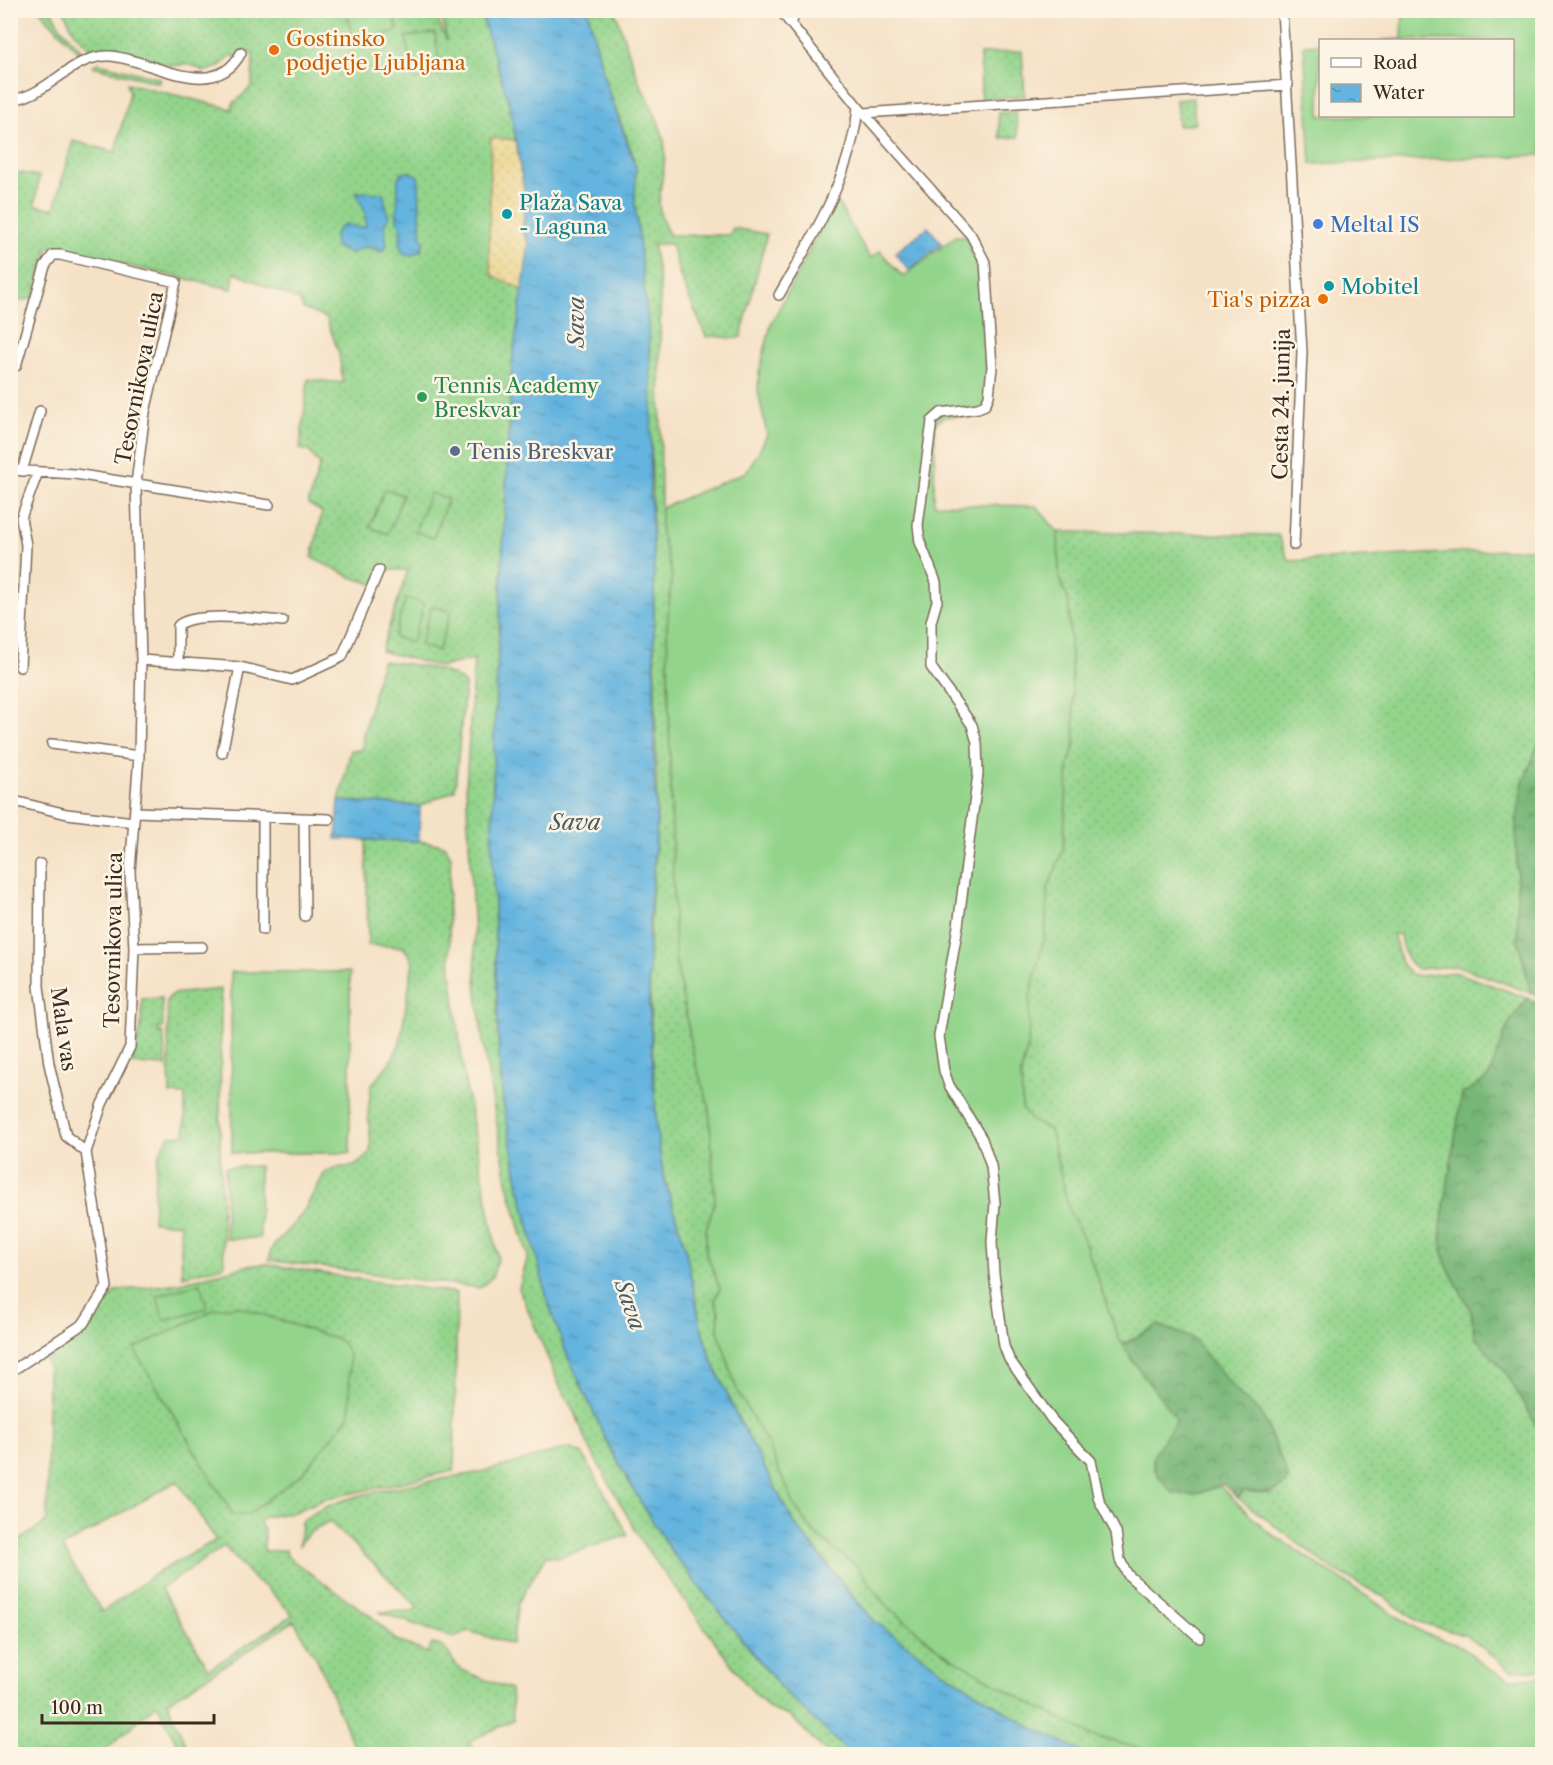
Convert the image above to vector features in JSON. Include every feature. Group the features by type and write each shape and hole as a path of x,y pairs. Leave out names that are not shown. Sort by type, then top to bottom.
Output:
{"street":[{"path":"780,10 861,110 971,235 985,262 992,367 989,396 985,405 942,413 932,421 918,525 920,542 936,582 937,600 932,622 931,666 972,725 978,774 958,927 940,1027 940,1051 949,1085 987,1149 991,1166 995,1203 992,1242 994,1274 1000,1329 1009,1359 1031,1386 1052,1420 1091,1461 1100,1500 1116,1532 1120,1560 1128,1575 1200,1638"},
{"path":"791,24 796,10"},
{"name":"Cesta 24. junija","path":"1282,10 1302,352 1294,544"},
{"path":"10,100 30,96 72,68 99,57 120,58 207,78 228,70 241,53"},
{"path":"861,110 1033,102 1158,92 1178,94 1288,85"},
{"path":"780,295 818,227 844,173 861,110"},
{"name":"Tesovnikova ulica","path":"10,1372 82,1324 107,1287 86,1152 102,1104 130,1047 134,948 130,871 139,756 141,660 136,484 146,412 176,282 53,255 45,266 16,366"},
{"path":"22,471 40,411"},
{"path":"10,470 75,474 269,505"},
{"path":"20,667 26,545 21,518 38,472"},
{"path":"141,660 240,667 292,680 342,657 379,570"},
{"path":"178,661 178,626 189,619 252,618 283,621"},
{"path":"222,753 240,667"},
{"path":"52,744 139,756"},
{"path":"10,800 67,814 134,822"},
{"path":"135,812 329,819"},
{"path":"263,817 263,930"},
{"path":"304,819 305,916"},
{"name":"Mala vas","path":"40,864 39,986 49,1064 66,1136 86,1152"},
{"path":"134,948 202,947"}],"green space":[{"path":"40,11 52,11 59,25 81,50 81,55"},
{"path":"64,11 434,11 447,41 441,11 480,11 504,78 516,140 491,138 492,275 523,290 512,363 494,738 492,842 499,1057 503,1101 519,1186 548,1302 566,1352 609,1446 639,1499 671,1551 780,1687 850,1754 828,1754 791,1717 770,1709 746,1684 643,1544 589,1447 576,1415 560,1387 519,1289 528,1256 507,1181 485,1058 477,993 466,784 474,659 441,667 381,651 408,570 386,570 379,586 351,577 312,558 322,512 308,504 320,465 309,451 300,449 308,379 343,383 339,353 326,318 303,309 300,301 234,272 232,289 48,248 33,298 11,303 10,181 16,181 15,172 39,176 35,205 54,209 73,141 115,152 130,93 127,83 232,109 233,104 252,86 253,54 243,50 239,58 231,55 219,67 203,72 185,64 174,66 106,48 92,51 74,32"},
{"path":"347,11 392,11 398,31 353,40"},
{"path":"588,11 615,11 639,81 660,126 665,155 659,205 664,225 670,235 730,235 733,228 767,234 741,337 737,338 706,337 680,276 671,244 653,244 660,286 661,533 672,573 667,627 675,957 695,1062 709,1106 715,1201 706,1230 706,1253 720,1288 715,1300 719,1313 718,1330 737,1390 768,1445 795,1506 814,1533 857,1566 883,1602 942,1652 1091,1735 1159,1754 1087,1754 1073,1748 1025,1724 941,1670 873,1620 794,1523 735,1412 711,1358 701,1327 685,1247 663,1174 657,1133 648,963 657,821 650,351 635,203 634,158 605,81"},
{"path":"1403,11 1542,11 1542,155 1311,164 1304,45 1319,44 1319,117 1514,117 1514,39 1402,39"},
{"path":"435,33 441,76 413,80 406,37"},
{"path":"1022,51 1025,96 981,99 980,54"},
{"path":"98,63 159,78 159,83 92,66"},
{"path":"1193,98 1195,124 1178,126 1176,100"},
{"path":"1016,112 1018,137 1000,138 998,113"},
{"path":"836,200 870,258 880,251 903,277 956,236 967,237 983,284 987,366 985,415 943,417 935,424 934,504 1036,506 1058,532 1059,578 1068,599 1075,744 1068,766 1063,850 1048,888 1045,934 1030,996 1028,1045 1021,1072 1022,1109 1031,1121 1050,1130 1069,1210 1084,1240 1117,1335 1134,1363 1177,1420 1153,1457 1156,1472 1174,1494 1194,1495 1220,1486 1268,1532 1423,1633 1463,1647 1488,1669 1511,1679 1542,1676 1542,1754 1159,1754 1091,1735 1024,1700 942,1652 883,1602 857,1566 814,1533 795,1506 768,1445 737,1390 718,1330 719,1313 715,1300 720,1288 706,1253 706,1230 715,1201 709,1106 695,1062 675,957 667,627 672,573 661,533 661,508 746,472 758,453 767,435 758,391 759,373 771,324"},
{"path":"385,489 403,495 388,534 370,527"},
{"path":"430,493 448,499 433,538 415,531"},
{"path":"1058,532 1278,535 1289,561 1542,548 1542,735 1518,939 1531,993 1458,966 1417,969 1405,954 1400,935 1393,933 1401,963 1410,974 1420,976 1455,972 1528,998 1508,1025 1488,1079 1462,1095 1441,1227 1442,1249 1447,1266 1471,1311 1475,1337 1505,1371 1542,1435 1542,1670 1512,1671 1467,1636 1419,1622 1382,1596 1335,1571 1238,1498 1244,1491 1273,1494 1289,1479 1262,1414 1242,1397 1192,1338 1158,1325 1122,1345 1117,1335 1084,1240 1069,1210 1050,1130 1031,1121 1022,1109 1021,1072 1028,1045 1030,996 1045,934 1048,888 1063,850 1068,766 1075,744 1068,599 1059,578"},
{"path":"406,598 424,604 412,643 394,637"},
{"path":"432,606 451,612 438,651 420,645"},
{"path":"382,661 439,670 459,679 465,685 455,790 420,806 339,801 351,750 362,750 363,735"},
{"path":"1542,735 1542,998 1531,993 1518,939 1516,826 1522,785"},
{"path":"366,840 419,841 444,845 451,856 448,907 451,972 464,1076 498,1259 492,1277 480,1288 269,1260 271,1249 302,1214 324,1174 333,1168 354,1166 368,1156 371,1147 368,1113 371,1086 392,1059 400,1043 413,961 403,947 368,945"},
{"path":"231,972 350,972 350,1153 232,1153"},
{"path":"221,989 220,1154 224,1266 182,1276 180,1224 153,1222 155,1177 160,1154 170,1136 185,1135 185,1095 170,1094 167,1000 172,994"},
{"path":"162,998 163,1028 158,1028 159,1032 163,1032 166,1066 131,1064 141,1028 142,999"},
{"path":"1528,998 1542,1005 1542,1435 1505,1371 1475,1337 1471,1311 1447,1266 1442,1249 1441,1226 1462,1094 1488,1078 1508,1025"},
{"path":"259,1166 260,1238 226,1239 225,1167"},
{"path":"268,1264 457,1293 454,1471 325,1499 294,1512 265,1517 259,1521 264,1530 264,1551 286,1550 287,1555 296,1563 371,1616 396,1640 427,1653 432,1644 438,1645 448,1652 462,1670 511,1689 513,1720 468,1742 480,1754 357,1754 317,1659 294,1621 167,1702 190,1754 182,1754 157,1704 100,1754 11,1754 10,1547 47,1521 48,1367 45,1359 83,1333 116,1291 180,1283 250,1265","holes":["177,1481 216,1540 155,1574 102,1612 62,1547","224,1546 254,1579 268,1589 293,1615 209,1669 161,1589"]},
{"path":"200,1283 207,1308 164,1320 157,1296"},
{"path":"237,1306 336,1339 343,1343 349,1355 350,1415 303,1473 247,1515 233,1515 134,1349 215,1309"},
{"path":"1158,1325 1192,1338 1242,1397 1262,1414 1289,1479 1279,1488 1263,1493 1244,1491 1238,1498 1223,1484 1194,1495 1174,1494 1166,1486 1156,1472 1154,1457 1160,1440 1176,1420 1122,1345"},
{"path":"568,1448 582,1453 628,1535 560,1557 546,1556 518,1603 512,1644 468,1631 454,1638 379,1612 412,1611 418,1607 329,1521 307,1534 299,1546 301,1522 317,1511 338,1502 388,1489 495,1469"}],"sand":[{"name":"Plaža Sava - Laguna","path":"491,138 516,140 525,196 523,231 529,245 523,290 492,275 489,253"}],"water":[{"name":"Sava","path":"480,11 588,11 605,81 636,167 635,203 648,322 652,399 650,486 654,561 654,772 657,821 649,923 649,1002 657,1133 663,1174 685,1247 701,1327 711,1358 735,1412 794,1523 873,1620 941,1670 1025,1724 1087,1754 850,1754 780,1687 671,1551 609,1446 566,1352 548,1302 519,1186 503,1101 499,1057 492,842 494,738 512,363 529,245 523,231 525,196 510,106"},
{"path":"410,172 418,176 421,236 424,241 421,251 412,255 404,254 400,247 401,227 397,220 398,178 401,173"},
{"path":"356,192 383,193 389,218 384,225 387,245 382,252 367,246 350,254 336,248 334,237 342,226 345,224 361,228 366,226 365,212"},
{"path":"928,227 942,244 909,270 895,253"},
{"path":"339,801 420,806 419,841 336,839"}],"place":[{"name":"Gostinsko podjetje Ljubljana","path":"274,50"},
{"name":"Plaža Sava - Laguna","path":"507,214"},
{"name":"Meltal IS","path":"1318,224"},
{"name":"Mobitel","path":"1329,286"},
{"name":"Tia's pizza","path":"1323,299"},
{"name":"Tennis Academy Breskvar","path":"422,397"},
{"name":"Tenis Breskvar","path":"455,451"}]}
